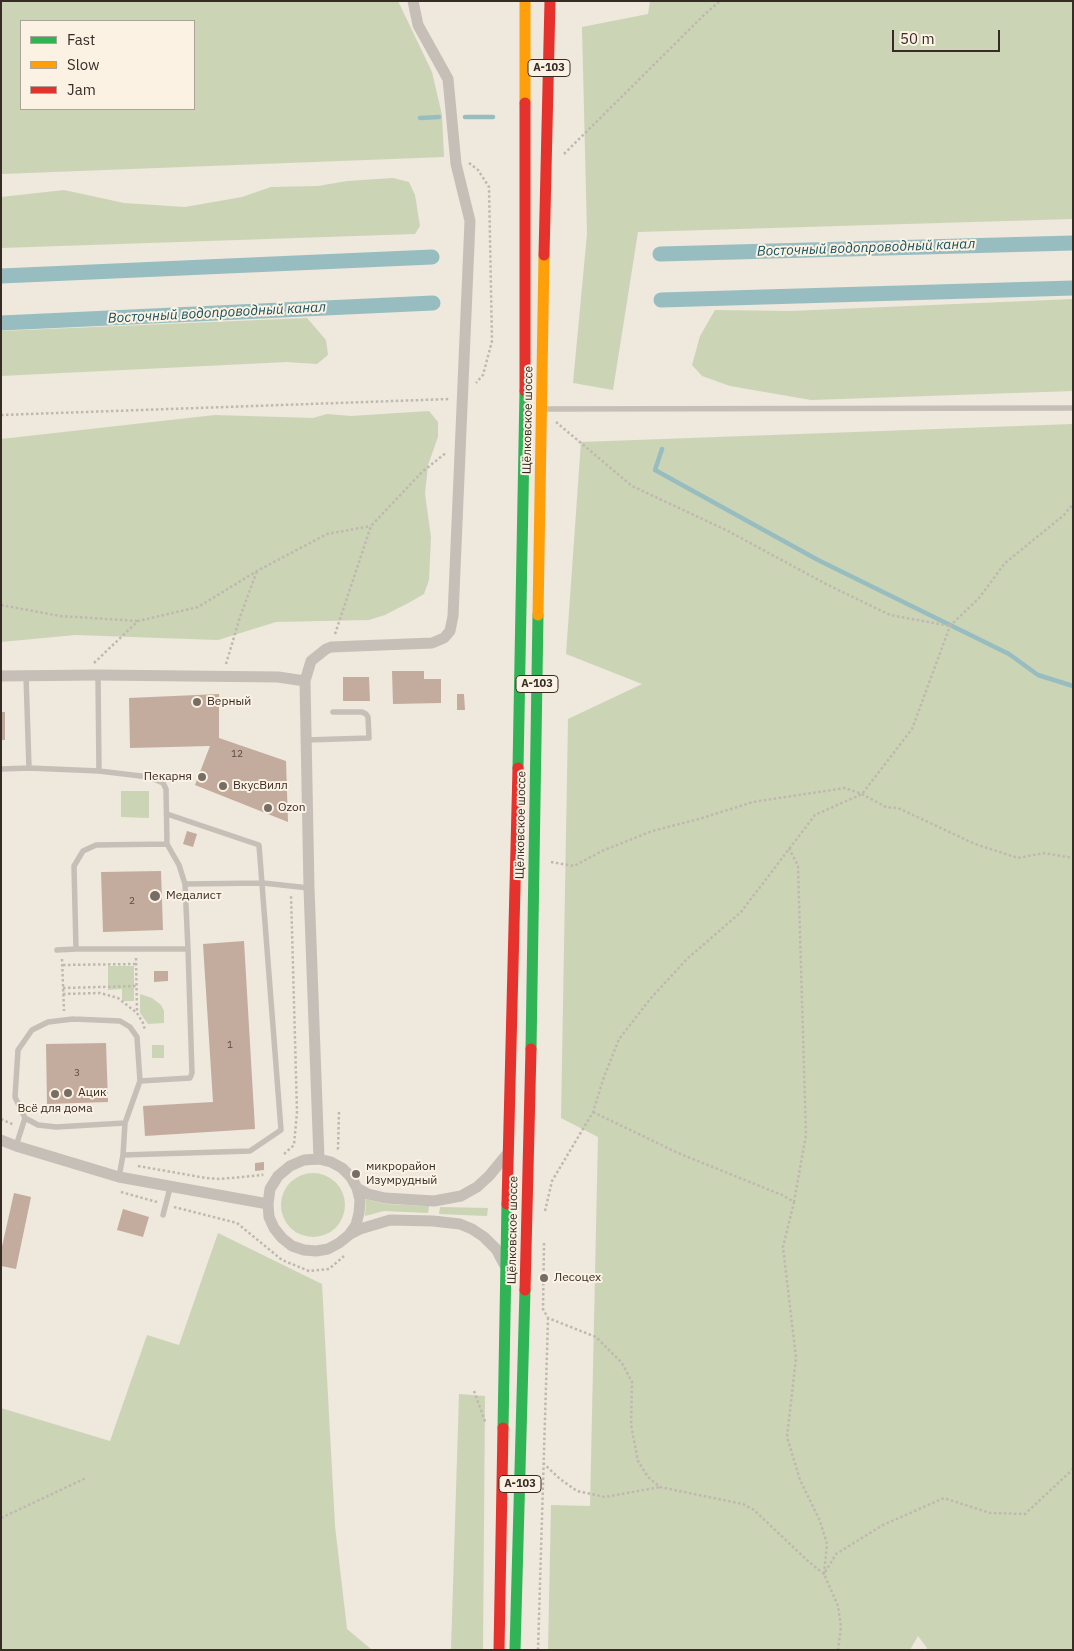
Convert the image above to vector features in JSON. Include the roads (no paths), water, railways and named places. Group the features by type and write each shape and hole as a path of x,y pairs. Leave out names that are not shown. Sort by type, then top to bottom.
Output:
{"main road":[{"name":"Щёлковское шоссе","path":"499,1650 524,455 525,1"},
{"name":"Щёлковское шоссе","path":"515,1650 535,859 541,409 550,1"}],"street":[{"path":"319,1159 305,681 311,661 319,653 331,647 432,643 444,638 450,631 453,616 470,221 456,164 448,79 418,25 413,1"},
{"path":"1,676 278,677 305,681"},
{"path":"1,1140 120,1177 170,1188 268,1204"},
{"path":"357,1188 368,1194 385,1198 434,1201 461,1196 477,1187 508,1153"},
{"path":"349,1235 356,1225 360,1200 357,1188 351,1177 342,1168 331,1162 319,1159 304,1160 290,1166 278,1176 270,1189 269,1217 274,1228 282,1238 298,1248 316,1251 328,1249 360,1229 390,1220 433,1221 460,1224 472,1229 484,1237 496,1249 506,1268"}],"lane":[{"path":"541,409 1073,408"},
{"path":"26,675 29,768"},
{"path":"98,675 99,771"},
{"path":"306,740 369,738 368,716 366,714 362,712 333,712"},
{"path":"1,769 29,768 99,771 150,777 163,782 166,789 167,844 179,866 185,884 192,1073 190,1078 140,1081"},
{"path":"123,1155 250,1151 282,1130 259,845 167,814"},
{"path":"76,949 74,866 84,851 96,845 167,844"},
{"path":"185,884 263,883 310,888"},
{"path":"59,950 188,949"},
{"path":"120,1177 125,1123 140,1081 137,1037 130,1027 120,1021 64,1020 48,1022 32,1030 18,1050 15,1097 25,1118 38,1125 56,1127 125,1123"},
{"path":"16,1146 25,1118"},
{"path":"163,1216 170,1188"}],"waterway":[{"path":"420,118 439,117"},
{"path":"465,117 493,117"},
{"name":"Восточный водопроводный канал","path":"660,254 1073,243"},
{"name":"Восточный водопроводный канал","path":"1,276 432,257"},
{"name":"Восточный водопроводный канал","path":"661,300 1073,288"},
{"name":"Восточный водопроводный канал","path":"1,323 433,303"},
{"path":"662,449 655,470 818,560 1009,654 1038,675 1073,686"}],"place":[{"name":"Верный","path":"197,702"},
{"name":"Пекарня","path":"202,777"},
{"name":"ВкусВилл","path":"223,786"},
{"name":"Ozon","path":"268,808"},
{"name":"Медалист","path":"155,896"},
{"name":"Ацик","path":"68,1093"},
{"name":"Всё для дома","path":"55,1094"},
{"name":"микрорайон Изумрудный","path":"356,1174"},
{"name":"Лесоцех","path":"544,1278"}]}
